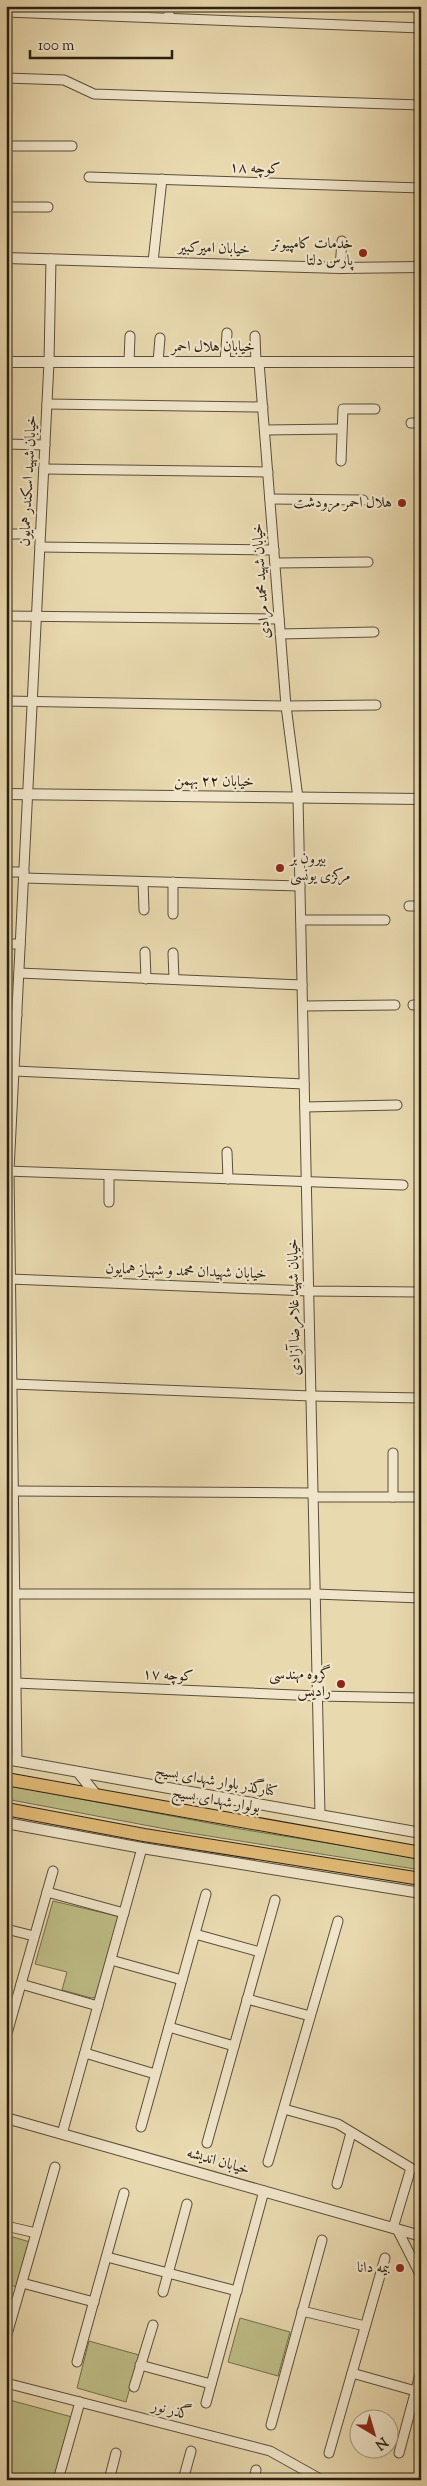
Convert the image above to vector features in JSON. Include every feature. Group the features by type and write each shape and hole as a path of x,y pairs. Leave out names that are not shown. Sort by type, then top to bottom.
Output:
{"main road":[{"name":"بولوار شهدای بسیج","path":"6,1779 421,1853"},
{"path":"6,1809 421,1880"}],"street":[{"path":"169,6 169,18"},
{"path":"6,12 421,28"},
{"path":"6,78 64,80 94,94 421,105"},
{"path":"6,146 72,146"},
{"name":"کوچه ۱۸","path":"89,177 421,188"},
{"path":"153,262 162,179"},
{"path":"6,207 48,207"},
{"path":"340,268 342,241"},
{"name":"خیابان امیرکبیر","path":"6,258 340,268 421,267"},
{"name":"خیابان شهید اسکندر همایون","path":"17,1761 16,1681 11,1643 10,1512 13,1491 10,1427 12,1384 9,1343 8,1171 10,1085 14,1071 44,469 51,259"},
{"path":"225,362 227,333"},
{"path":"129,362 130,336"},
{"name":"خیابان شهید محمد مرادی","path":"255,336 265,430 286,706 298,798"},
{"path":"158,362 160,338"},
{"name":"خیابان هلال احمر","path":"6,362 421,362"},
{"path":"47,404 263,407"},
{"path":"341,462 343,409 375,409"},
{"path":"411,422 421,423"},
{"path":"265,430 341,429"},
{"path":"6,444 45,445"},
{"path":"44,469 268,472"},
{"path":"270,499 363,500"},
{"path":"6,534 40,534"},
{"path":"40,548 274,550"},
{"path":"275,563 368,562"},
{"path":"6,616 279,619"},
{"path":"280,634 374,632"},
{"path":"6,702 286,706 376,705"},
{"name":"خیابان ۲۲ بهمن","path":"6,794 421,799"},
{"name":"خیابان شهید غلامرضا آزادی","path":"298,798 320,1815"},
{"path":"6,872 24,875 143,882 300,886"},
{"path":"143,882 144,910"},
{"path":"173,882 173,914"},
{"path":"409,906 421,906"},
{"path":"301,920 385,920"},
{"path":"6,944 20,944"},
{"path":"145,952 146,979"},
{"path":"174,953 174,980"},
{"path":"19,974 302,985"},
{"path":"302,1006 395,1005"},
{"path":"6,1014 17,1015"},
{"path":"14,1071 304,1084"},
{"path":"305,1107 397,1106"},
{"path":"228,1152 228,1179"},
{"path":"8,1171 403,1185"},
{"path":"109,1176 109,1202"},
{"name":"خیابان شهیدان محمد و شهباز همایون","path":"10,1279 308,1291 421,1292"},
{"path":"12,1384 311,1396 421,1398"},
{"path":"393,1453 393,1498"},
{"path":"13,1491 421,1497"},
{"path":"12,1600 316,1594 421,1598"},
{"name":"کوچه ۱۷","path":"6,1679 318,1696"},
{"path":"318,1696 421,1698"},
{"name":"کنارگذر بلوار شهدای بسیج","path":"6,1759 421,1833"},
{"path":"78,1772 97,1796"},
{"path":"6,1823 142,1848 421,1893"},
{"path":"64,1833 105,1827"},
{"path":"62,2134 142,1848"},
{"path":"365,1870 388,1888"},
{"path":"6,2037 52,1871"},
{"path":"47,1892 124,1913"},
{"path":"141,2127 206,1894"},
{"path":"207,2143 275,1900"},
{"path":"268,2162 338,1921"},
{"path":"6,1929 34,1936"},
{"path":"195,1934 260,1952"},
{"path":"111,1960 182,1980"},
{"path":"21,1984 98,2006"},
{"path":"247,1999 310,2016"},
{"path":"169,2027 234,2046"},
{"path":"85,2053 156,2074"},
{"path":"284,2109 338,2124 411,2168 395,2228 421,2276"},
{"name":"خیابان اندیشه","path":"6,2118 421,2236"},
{"path":"338,2184 351,2132"},
{"path":"6,2338 55,2167"},
{"path":"206,2403 264,2191"},
{"path":"78,2362 124,2193"},
{"path":"163,2292 187,2204"},
{"path":"6,2226 36,2233"},
{"path":"271,2425 322,2240"},
{"path":"107,2257 237,2291"},
{"path":"329,2453 385,2258"},
{"path":"22,2283 94,2302"},
{"path":"302,2311 365,2326"},
{"path":"134,2387 152,2325"},
{"path":"140,2365 211,2384"},
{"path":"400,2450 418,2391 421,2371"},
{"path":"352,2373 418,2391"},
{"name":"گذر نور","path":"6,2384 270,2451 322,2480"},
{"path":"58,2480 80,2402"},
{"path":"183,2480 191,2451"},
{"path":"109,2480 116,2452"}],"shaded area":[{"path":"6,1785 246,1830 421,1858 421,1870 171,1830 6,1799"},
{"path":"53,1901 121,1917 97,1997 91,1998 62,1990 67,1972 35,1964"},
{"path":"6,2235 30,2242 17,2287 6,2284"},
{"path":"240,2318 290,2332 278,2376 228,2362"},
{"path":"89,2341 139,2355 126,2402 77,2388"},
{"path":"6,2399 72,2417 54,2480 6,2480"}],"place":[{"name":"خدمات کامپیوتر پارس دلتا","path":"363,253"},
{"name":"هلال احمر مرودشت","path":"402,503"},
{"name":"بیرون بر مرکزی یونسی","path":"280,868"},
{"name":"گروه مهندسی رادیس","path":"341,1684"},
{"name":"بیمه دانا","path":"400,2268"}]}
